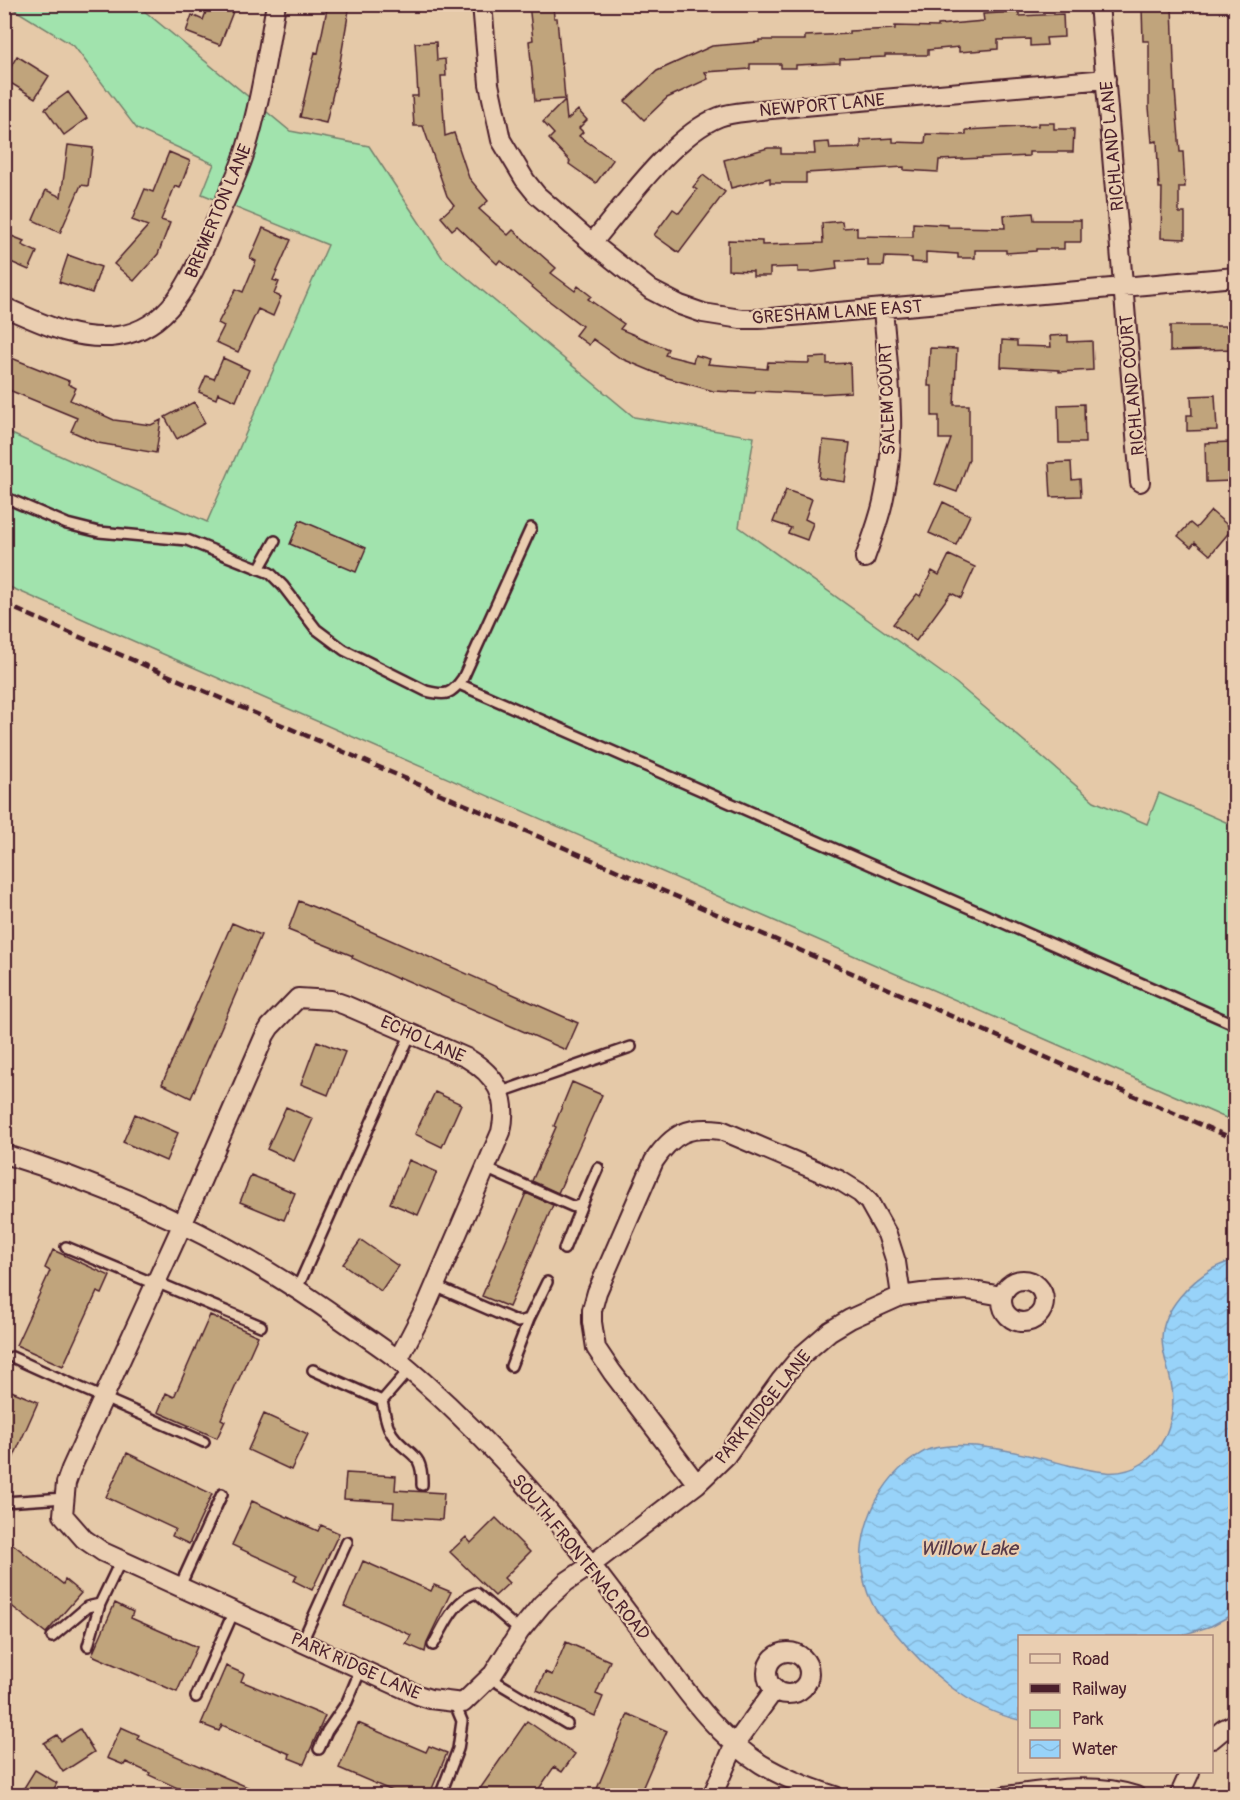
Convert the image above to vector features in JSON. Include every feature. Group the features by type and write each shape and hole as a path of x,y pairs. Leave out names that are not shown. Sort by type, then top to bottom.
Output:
{"street":[{"name":"BREMERTON LANE","path":"4,307 64,333 97,336 118,336 137,330 170,308 190,280 245,151 276,4"},
{"name":"GRESHAM LANE EAST","path":"482,4 489,84 501,140 525,180 537,195 592,243 651,290 680,306 704,314 759,319 1236,277"},
{"name":"RICHLAND LANE","path":"1099,4 1124,287"},
{"name":"NEWPORT LANE","path":"592,243 672,149 719,117 760,110 1106,79"},
{"name":"RICHLAND COURT","path":"1124,287 1140,482"},
{"name":"SALEM COURT","path":"866,558 884,497 891,436 891,405 883,309"},
{"name":"ECHO LANE","path":"183,1223 265,1035 298,998 331,1000 411,1033 479,1065 492,1077 501,1092"},
{"path":"403,1365 503,1124 501,1092"},
{"path":"697,1484 596,1348 592,1322 592,1310 597,1292 654,1161 667,1143 682,1132 702,1128 721,1130 851,1187 869,1202 887,1234 896,1262 901,1296"},
{"name":"SOUTH FRONTENAC ROAD","path":"4,1154 106,1189 183,1223 297,1289 403,1365 500,1456 573,1540 711,1722 760,1763 790,1779 835,1796"},
{"name":"PARK RIDGE LANE","path":"183,1223 71,1469 66,1483 63,1515 84,1539 103,1552 418,1695 430,1699 463,1703 490,1678 520,1631 542,1604 566,1582 697,1484 726,1456 781,1380 813,1344 850,1319 901,1296 968,1290 1002,1296"},
{"path":"712,1796 735,1744 775,1689"},
{"path":"1213,1738 1236,1723"},
{"path":"1179,1796 1190,1773"},
{"path":"1005,1796 1073,1788 1105,1789 1136,1796"}],"lane":[{"path":"4,496 67,524 99,532 187,540 270,573 316,629 344,650 426,691 441,695 454,691 463,678 531,528"},
{"path":"259,569 275,540"},
{"path":"459,684 1236,1025"},
{"path":"297,1289 411,1033"},
{"path":"501,1092 631,1047"},
{"path":"485,1168 568,1206 574,1207 582,1204"},
{"path":"564,1249 598,1168"},
{"path":"66,1247 261,1326"},
{"path":"511,1366 529,1319 547,1282"},
{"path":"435,1286 518,1322 529,1319"},
{"path":"12,1357 204,1442"},
{"path":"403,1365 382,1401 391,1433 415,1455 422,1468 422,1485"},
{"path":"313,1370 382,1401"},
{"path":"180,1586 222,1494"},
{"path":"4,1502 65,1498"},
{"path":"302,1642 347,1542"},
{"path":"87,1646 100,1604 121,1560"},
{"path":"433,1645 454,1607 466,1597 476,1593 520,1631"},
{"path":"52,1637 87,1607 100,1604"},
{"path":"196,1696 234,1611"},
{"path":"319,1749 327,1731 347,1702 361,1669"},
{"path":"490,1678 567,1724"},
{"path":"440,1796 458,1749 462,1721 454,1702"}],"green space":[{"path":"7,5 137,5 290,131 369,146 442,257 634,417 754,437 739,527 956,683 1094,801 1147,824 1159,793 1235,826 1235,1122 5,585 5,431 207,522 328,245 202,194 214,164 137,129 74,46"}],"water":[{"name":"Willow Lake","path":"1235,1260 1235,1613 1211,1626 1182,1635 1018,1635 1018,1720 1000,1714 965,1697 919,1659 873,1605 862,1567 862,1548 872,1510 881,1492 907,1463 924,1451 946,1446 964,1445 1000,1449 1106,1472 1125,1471 1143,1463 1152,1456 1164,1438 1169,1427 1173,1404 1173,1393 1162,1338 1167,1317 1180,1297 1196,1280 1217,1267"}],"building":[{"path":"209,4 221,4 234,9 220,45 186,32 192,15 203,20"},
{"path":"328,4 350,4 339,68 326,123 300,117 315,52 318,53"},
{"path":"529,4 553,4 554,18 557,18 565,99 535,101 529,41 533,40"},
{"path":"1172,6 1175,90 1185,187 1179,187 1179,213 1185,213 1185,239 1161,238 1162,188 1159,188 1157,141 1152,142 1149,107 1149,41 1143,41 1142,8"},
{"path":"1019,12 1019,16 1063,14 1064,37 1046,38 1047,45 1030,46 1030,39 998,40 998,49 959,52 959,47 928,50 928,55 885,55 885,57 840,59 840,63 796,65 796,68 781,68 781,64 750,64 750,69 705,72 708,79 667,98 644,120 625,101 657,71 712,46 759,42 759,40 805,40 805,36 895,29 895,26 938,27 938,25 984,21 983,14"},
{"path":"436,42 437,60 445,59 446,76 441,76 445,136 454,133 469,178 488,201 479,209 508,235 513,230 556,268 551,273 575,291 578,286 591,296 588,299 624,324 620,329 668,349 665,355 693,362 695,355 710,359 708,364 767,369 768,362 809,363 809,358 827,357 827,364 850,363 851,392 819,394 713,391 668,378 620,358 593,339 589,345 575,335 582,326 500,260 497,264 457,226 452,230 441,217 454,205 447,196 423,126 414,126 412,96 418,96 415,43"},
{"path":"17,56 49,76 35,98 4,79"},
{"path":"68,92 87,118 64,135 45,109"},
{"path":"565,100 567,120 578,110 587,120 579,128 583,132 579,136 613,160 596,183 569,164 570,161 549,139 554,134 543,122"},
{"path":"1038,123 1054,123 1054,129 1074,129 1073,152 1029,152 1029,156 939,160 938,172 904,170 904,167 806,173 806,183 770,183 770,178 731,188 724,160 768,148 781,148 781,154 815,154 814,143 829,142 830,149 861,148 861,140 893,138 893,142 925,143 926,134 966,135 966,130 1038,126"},
{"path":"68,145 93,148 88,186 81,185 60,233 33,220 46,190 61,197"},
{"path":"169,152 190,161 180,188 175,186 161,220 170,223 158,254 134,281 114,264 148,226 132,220 145,189 153,192"},
{"path":"703,175 725,192 679,253 654,235 673,209 679,213 697,190 693,187"},
{"path":"1033,213 1034,220 1081,220 1081,242 1064,242 1064,249 1036,249 1036,251 1006,253 1006,250 975,250 975,258 958,258 958,254 926,252 926,263 912,262 912,258 885,257 884,266 868,266 868,260 836,261 837,269 813,272 798,272 798,267 770,268 770,276 753,276 753,271 728,270 728,240 762,241 762,245 823,243 822,223 842,221 843,228 857,227 857,236 913,237 913,223 948,225 948,227 1005,228 1004,215"},
{"path":"263,228 291,240 273,280 279,282 274,294 281,297 273,316 258,309 238,352 216,342 224,326 218,323 236,289 243,292 256,261 250,258"},
{"path":"4,233 24,241 22,245 37,252 29,270 4,259"},
{"path":"68,255 101,267 92,293 59,282"},
{"path":"1170,326 1236,326 1236,349 1170,351"},
{"path":"1068,335 1068,342 1092,341 1093,370 1059,372 1059,370 1001,367 1002,340 1017,341 1017,346 1051,347 1050,336"},
{"path":"930,348 957,349 954,405 969,405 969,459 957,492 935,484 951,439 939,439 939,416 932,416 932,386 928,386"},
{"path":"4,355 69,381 68,384 76,388 70,400 114,420 151,425 161,420 156,453 98,443 71,431 77,418 4,388"},
{"path":"223,358 249,370 236,401 218,393 216,399 199,392 206,376 214,379"},
{"path":"1215,395 1217,430 1187,431 1187,415 1192,415 1191,396"},
{"path":"194,402 205,423 177,439 165,417"},
{"path":"1084,404 1085,443 1059,443 1058,405"},
{"path":"823,440 850,443 845,482 819,478"},
{"path":"1231,442 1232,481 1206,482 1205,443"},
{"path":"1071,462 1072,480 1080,479 1081,496 1051,497 1049,463"},
{"path":"786,490 812,499 805,519 813,523 807,540 788,533 791,528 773,522"},
{"path":"943,502 970,515 956,545 929,533"},
{"path":"1211,511 1232,529 1210,555 1195,542 1191,547 1178,536 1190,523 1196,528"},
{"path":"300,520 366,548 356,572 290,544"},
{"path":"949,555 975,567 961,598 951,593 916,641 893,624 917,594 920,596 932,571 939,575"},
{"path":"299,901 578,1023 566,1050 399,977 398,979 352,958 353,956 288,930"},
{"path":"232,923 261,935 191,1098 162,1084"},
{"path":"317,1041 345,1052 328,1095 301,1084"},
{"path":"572,1082 602,1095 558,1193 532,1181 556,1127 554,1126"},
{"path":"435,1092 461,1104 442,1147 415,1134"},
{"path":"286,1107 313,1119 294,1161 267,1149"},
{"path":"135,1114 178,1133 166,1161 123,1142"},
{"path":"409,1160 437,1172 418,1215 390,1203"},
{"path":"251,1175 295,1193 284,1220 240,1202"},
{"path":"526,1193 553,1205 509,1307 482,1296"},
{"path":"361,1240 398,1266 381,1291 343,1264"},
{"path":"53,1250 110,1276 102,1294 97,1292 63,1366 16,1345 50,1271 45,1268"},
{"path":"210,1315 258,1336 221,1419 225,1421 217,1438 158,1412 166,1393 174,1397"},
{"path":"4,1388 38,1402 4,1479"},
{"path":"264,1414 308,1434 291,1470 248,1450"},
{"path":"127,1453 212,1494 189,1544 172,1536 175,1529 106,1497"},
{"path":"346,1473 396,1476 395,1490 444,1493 442,1520 393,1517 394,1502 344,1499"},
{"path":"252,1501 318,1531 321,1525 339,1533 312,1590 294,1581 297,1575 232,1545"},
{"path":"496,1518 530,1552 504,1578 509,1583 495,1596 450,1552 466,1537 471,1543"},
{"path":"4,1537 63,1584 65,1580 81,1593 46,1633 4,1600"},
{"path":"363,1561 431,1591 434,1585 451,1592 427,1642 425,1652 406,1644 411,1635 344,1606"},
{"path":"115,1603 133,1612 131,1618 197,1647 177,1692 92,1655"},
{"path":"566,1642 610,1661 596,1694 603,1697 595,1716 537,1690 545,1672 552,1675"},
{"path":"226,1666 244,1674 241,1681 325,1716 304,1764 289,1758 290,1754 222,1725 219,1731 201,1724"},
{"path":"628,1714 667,1731 639,1796 594,1796"},
{"path":"527,1721 575,1754 562,1772 554,1767 534,1796 475,1796"},
{"path":"358,1723 426,1752 429,1746 447,1753 429,1796 404,1796 339,1768"},
{"path":"121,1727 139,1735 137,1739 268,1796 195,1796 126,1762 124,1765 107,1758"},
{"path":"80,1729 94,1752 63,1772 44,1743 57,1735 61,1741"},
{"path":"35,1770 57,1783 50,1796 19,1796"}],"railway":[{"path":"4,604 1236,1140"}]}
